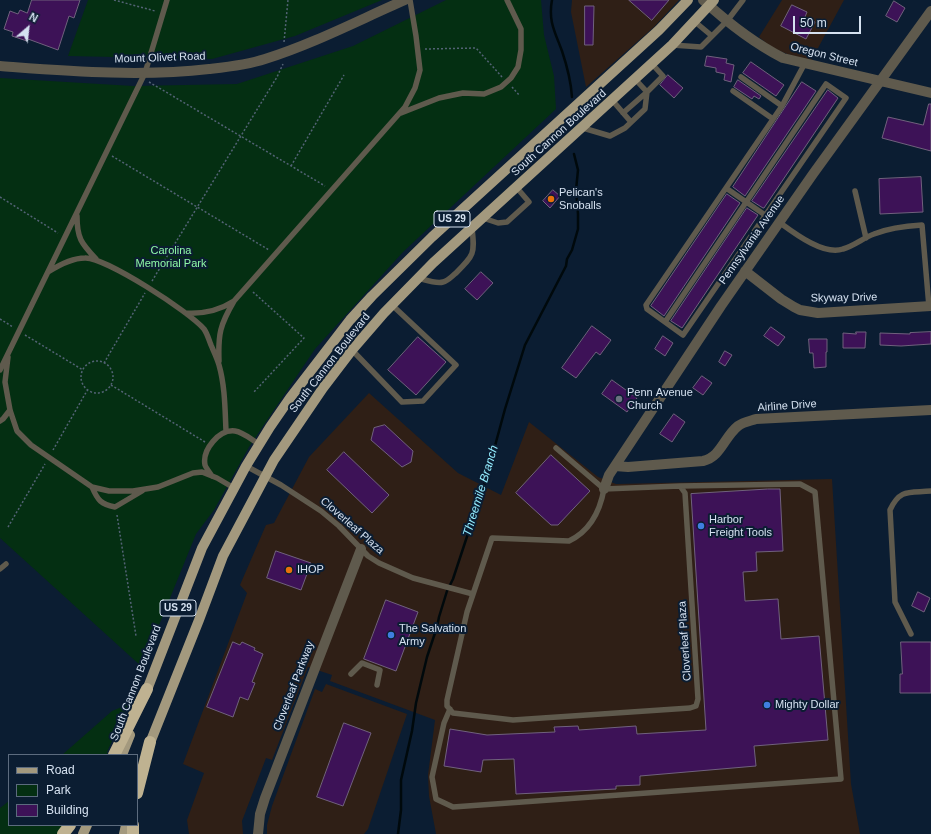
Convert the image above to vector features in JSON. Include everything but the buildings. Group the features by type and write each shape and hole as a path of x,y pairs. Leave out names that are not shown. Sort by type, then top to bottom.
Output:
{"highway":[{"path":"114,754 147,689"},
{"path":"138,789 150,742"},
{"path":"63,834 69,826"}],"main road":[{"name":"South Cannon Boulevard","path":"122,754 202,548 246,466 290,398 350,320 372,296 432,237 659,30 688,0"},
{"name":"South Cannon Boulevard","path":"138,773 223,556 265,476 294,428 323,388 352,350 418,278 652,64 672,45 709,2"}],"street":[{"name":"Mount Olivet Road","path":"0,66 144,76 227,67 264,59 284,52 405,0"},
{"name":"Oregon Street","path":"709,2 727,21 741,32 766,49 783,58 931,93"},
{"name":"Pennsylvania Avenue","path":"604,489 609,475 779,222 931,12"},
{"name":"Skyway Drive","path":"745,272 781,299 800,310 818,313 930,306"},
{"name":"Airline Drive","path":"615,466 703,462 711,460 731,432 739,425 756,419 931,410"},
{"name":"Cloverleaf Parkway","path":"258,834 260,814 265,798 361,549"}],"lane":[{"path":"0,370 144,76 167,0"},
{"path":"186,313 197,313 225,308 234,301 405,107 415,88 420,70 410,0"},
{"path":"399,114 439,98 463,93 484,94 501,86 512,78 518,67 521,50 520,29 507,0"},
{"path":"672,45 701,47 727,21 744,0"},
{"path":"694,21 712,36"},
{"path":"665,322 826,84 846,98 683,335 665,322 647,309 646,305 782,106 805,63"},
{"path":"623,112 663,76 652,64"},
{"path":"741,77 782,106"},
{"path":"583,128 610,136 625,128 632,122 645,109 646,92 635,80"},
{"path":"733,91 773,119"},
{"path":"612,100 632,122"},
{"path":"483,218 498,223 507,222 529,202 516,188"},
{"path":"726,188 765,215"},
{"path":"855,191 866,238"},
{"path":"77,214 78,236 96,259 148,288 186,313 204,329 219,365"},
{"path":"779,222 801,238 824,248 841,250 855,245 872,234 893,228 922,225 930,306"},
{"path":"418,278 436,282 444,282 449,280 471,258 473,250 472,228"},
{"path":"48,272 63,263 85,258 96,259"},
{"path":"226,431 225,398 219,365 218,340 224,320 234,301"},
{"path":"352,350 402,402 423,401 456,365 392,305"},
{"path":"9,352 5,382 10,410 17,431 31,445 92,488 133,492 158,487 193,473 202,472 234,488"},
{"path":"0,387 6,390"},
{"path":"0,421 3,420 10,410"},
{"path":"212,476 205,465 206,454 216,437 226,431 236,431 260,444"},
{"path":"556,448 604,489 800,484 816,492 841,779 453,807 436,799 432,777 444,723 450,709 447,706 446,700 473,594 492,538 569,541 577,537 588,528 598,512 602,502 604,489"},
{"name":"Cloverleaf Plaza","path":"246,466 265,476 321,511 339,526 368,556 379,563 395,571 431,583 473,594"},
{"name":"Cloverleaf Plaza","path":"450,709 454,713 513,720 690,708 696,706 698,699 685,493 680,486"},
{"path":"92,488 96,497 100,501 115,507 123,504 145,489"},
{"path":"911,634 896,602 890,510 894,501 899,496 907,493 931,491"},
{"path":"0,569 6,564"},
{"path":"351,674 362,663 380,670 377,685"}],"path":[{"path":"114,0 163,14"},
{"path":"104,363 284,64 288,0"},
{"path":"418,50 476,48 520,96"},
{"path":"291,166 344,75"},
{"path":"144,76 241,137 332,190"},
{"path":"106,153 276,254"},
{"path":"0,197 65,237"},
{"path":"247,286 304,338 254,392"},
{"path":"0,319 83,370"},
{"path":"95,361 104,363 111,370 113,375 111,385 103,392 92,392 82,381 83,370 90,363 95,361"},
{"path":"111,385 211,446"},
{"path":"115,507 136,636"}],"shaded area":[{"path":"572,0 679,0 654,27 586,87 571,12"},
{"path":"782,0 844,0 811,61 787,54 771,47 759,37"},
{"path":"369,393 458,473 501,495 529,422 598,477 616,484 832,479 851,784 860,834 436,834 429,796 428,775 435,720 330,681 332,675 308,667 272,760 266,758 242,821 243,834 189,834 187,820 204,773 183,764 247,593 240,585 266,525 274,523 309,457"},
{"path":"326,684 407,714 368,829 364,834 267,834 267,825 272,806 315,689 322,692"}],"green space":[{"path":"88,0 382,0 295,36 212,59 68,56"},
{"name":"Carolina Memorial Park","path":"446,0 541,0 544,35 554,76 556,109 403,252 315,349 249,447 214,510 196,534 142,667 0,538 0,78 133,86 237,84 353,46"},
{"path":"129,704 107,752 108,754 63,754 112,711"},
{"path":"8,802 8,826 66,826 61,834 0,834 0,808"}],"waterway":[{"name":"Threemile Branch","path":"552,0 552,20 567,68 572,97"},
{"name":"Threemile Branch","path":"398,834 401,810 401,780 412,731 416,703 427,657 447,591 453,579 486,479 505,409 525,345 566,266 567,259 572,250 578,229 576,190 578,170 574,154"}],"place":[{"name":"Pelican's Snoballs","path":"551,199"},
{"name":"Penn Avenue Church","path":"619,399"},
{"name":"Harbor Freight Tools","path":"701,526"},
{"name":"IHOP","path":"289,570"},
{"name":"The Salvation Army","path":"391,635"},
{"name":"Mighty Dollar","path":"767,705"}]}
